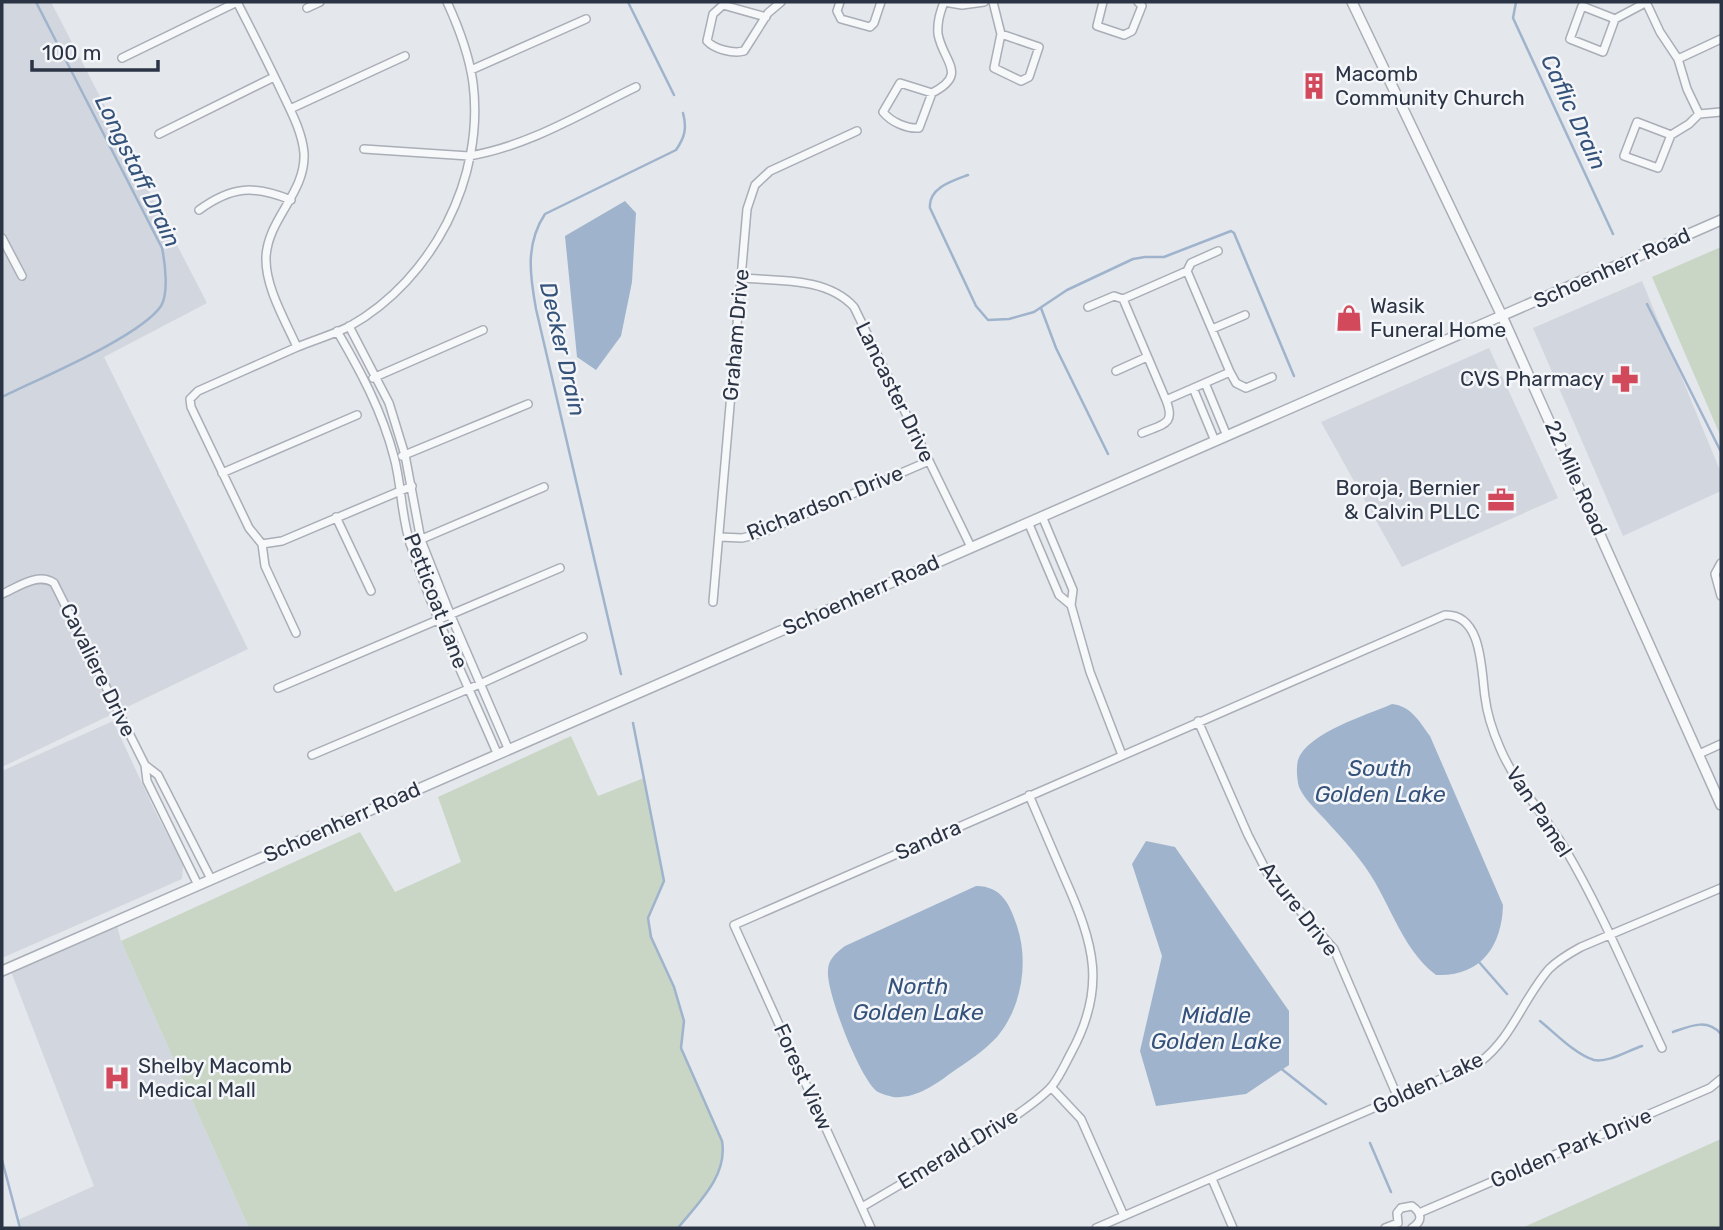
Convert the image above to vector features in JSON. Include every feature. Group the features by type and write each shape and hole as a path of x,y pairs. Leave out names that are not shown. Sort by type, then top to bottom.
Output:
{"street":[{"path":"122,58 237,2 290,109 304,152 302,174 291,200 272,231 266,257 274,293 297,347"},
{"path":"307,8 320,2"},
{"path":"296,633 265,566 262,544 248,528 191,407 190,399 198,391 349,326 399,288 442,233 455,206 469,156 474,108 471,70 447,2"},
{"path":"766,17 723,5 713,14 707,41 710,45 735,52 744,51 766,17 781,2"},
{"path":"840,2 837,11 841,19 870,27 881,2"},
{"path":"932,93 900,83 883,112 895,122 919,128 932,93 948,83 952,74 938,33 944,2 962,5 984,2"},
{"path":"993,2 1001,34 994,68 1021,80 1029,77 1039,47 1001,34"},
{"path":"1103,2 1097,26 1124,35 1132,31 1142,5 1138,2"},
{"name":"22 Mile Road","path":"1352,2 1502,316 1721,804"},
{"path":"1615,19 1583,6 1570,39 1603,52 1615,19 1647,2 1660,32 1678,59 1687,89 1699,114"},
{"path":"471,70 586,19"},
{"path":"1678,59 1721,39"},
{"path":"290,109 405,56"},
{"path":"159,134 274,77"},
{"path":"364,149 469,156 496,151 528,140 636,87"},
{"path":"1671,135 1637,122 1625,156 1658,168 1671,135 1699,114 1721,112"},
{"name":"Graham Drive","path":"713,602 747,209 752,190 760,178 776,168 857,131"},
{"path":"199,210 216,198 249,189 270,192 291,200"},
{"name":"Schoenherr Road","path":"2,971 1721,220"},
{"path":"2,238 22,276"},
{"path":"1088,307 1114,296 1123,299 1187,271 1191,263 1217,251"},
{"path":"1187,271 1236,383 1246,388 1272,377"},
{"name":"Lancaster Drive","path":"741,278 814,285 837,292 849,302 865,326 971,547"},
{"path":"1123,299 1171,413 1167,422 1142,433"},
{"path":"1212,329 1245,315"},
{"name":"Petticoat Lane","path":"349,326 389,403 405,455 421,540 508,748"},
{"path":"366,381 483,330"},
{"name":"Petticoat Lane","path":"337,331 366,381 383,419 395,459 410,544 497,753"},
{"path":"1116,371 1147,356"},
{"path":"1166,400 1230,372"},
{"path":"1205,383 1227,436"},
{"path":"1193,388 1215,441"},
{"path":"395,459 527,404"},
{"path":"222,473 357,415"},
{"name":"Richardson Drive","path":"720,537 742,538 759,534 929,461"},
{"path":"262,544 282,541 412,486"},
{"path":"410,544 544,487"},
{"path":"1042,516 1073,590 1071,606 1090,672 1122,755"},
{"path":"336,517 371,591"},
{"path":"1028,522 1059,596 1071,606"},
{"path":"1721,563 1715,574 1721,596"},
{"path":"278,688 560,568"},
{"name":"Cavaliere Drive","path":"2,594 35,579 46,578 57,588 145,765 147,781 198,885"},
{"name":"Van Pamel","path":"1198,722 1445,615 1458,616 1470,628 1479,648 1486,706 1504,757 1563,845 1610,934 1662,1048"},
{"path":"312,755 583,637"},
{"name":"Sandra","path":"734,925 1198,722"},
{"name":"Azure Drive","path":"1198,722 1269,876 1334,949 1398,1098"},
{"path":"1699,754 1721,744"},
{"name":"Cavaliere Drive","path":"145,765 158,775 211,879"},
{"path":"1029,795 1074,898 1086,929 1092,955 1092,994 1087,1019 1051,1087 1080,1119 1124,1216"},
{"name":"Golden Lake","path":"1096,1228 1459,1072 1491,1054 1501,1043 1551,968 1581,947 1721,888"},
{"name":"Forest View","path":"734,925 871,1228"},
{"name":"Golden Park Drive","path":"1385,1228 1398,1223 1397,1213 1401,1208 1412,1206 1419,1213 1710,1088 1721,1079"},
{"name":"Emerald Drive","path":"862,1207 1010,1119 1051,1087"},
{"path":"1212,1179 1233,1228"},
{"path":"1398,1223 1402,1227 1410,1228 1418,1224 1419,1213"}],"shaded area":[{"path":"2,2 51,2 207,303 104,357 248,649 2,767"},
{"path":"1642,281 1721,473 1721,491 1623,536 1533,328"},
{"path":"1489,348 1558,498 1402,567 1321,422"},
{"path":"113,721 183,865 182,879 2,958 2,771"},
{"name":"Shelby Macomb Medical Mall","path":"116,921 121,941 249,1228 22,1228 18,1220 94,1186 10,969"}],"green space":[{"path":"1721,247 1721,437 1652,277"},
{"path":"571,736 598,796 644,778 664,881 648,918 651,937 674,987 684,1021 681,1048 722,1141 720,1166 710,1188 678,1228 249,1228 121,941 360,832 395,892 461,862 438,797"},
{"path":"1721,1139 1721,1228 1522,1228"}],"water":[{"path":"625,201 636,213 632,282 621,336 596,370 577,357 565,236"},
{"name":"South Golden Lake","path":"1392,704 1409,711 1430,736 1503,905 1502,920 1493,946 1476,965 1465,971 1436,975 1423,963 1403,936 1370,874 1349,846 1308,802 1298,784 1298,760 1313,741 1339,726"},
{"name":"Middle Golden Lake","path":"1146,841 1175,847 1289,1011 1289,1065 1246,1094 1156,1106 1140,1051 1162,956 1132,864"},
{"name":"North Golden Lake","path":"976,886 992,889 1004,898 1021,940 1021,984 1006,1025 992,1042 975,1056 931,1086 901,1097 878,1092 863,1072 846,1036 829,982 829,963 845,946"}],"waterway":[{"name":"Longstaff Drain","path":"2,397 132,331 161,306 166,286 162,248 36,2"},
{"name":"Decker Drain","path":"628,2 674,95"},
{"name":"Caflic Drain","path":"1516,2 1513,18 1613,234"},
{"name":"Decker Drain","path":"621,674 536,309 531,272 532,249 534,237 545,214 676,150 684,132 683,113"},
{"path":"968,175 937,190 930,201 930,208 976,306 988,320 1009,319 1034,312 1067,290 1133,259 1164,257 1231,231 1294,376"},
{"name":"Caflic Drain","path":"1647,304 1721,452"},
{"path":"1041,308 1056,348 1108,454"},
{"name":"Decker Drain","path":"633,723 664,881 648,918 651,937 674,987 684,1021 681,1048 722,1141 723,1154 716,1177 678,1228"},
{"path":"1479,962 1507,994"},
{"path":"1540,1021 1573,1049 1594,1060 1612,1058 1642,1046"},
{"path":"1673,1032 1704,1025 1721,1034"},
{"path":"1279,1067 1326,1104"},
{"path":"1370,1143 1391,1192"},
{"name":"Longstaff Drain","path":"2,1160 20,1228"}],"place":[{"name":"Macomb Community Church","path":"1314,86"},
{"name":"Wasik Funeral Home","path":"1349,318"},
{"name":"CVS Pharmacy","path":"1625,379"},
{"name":"Boroja, Bernier & Calvin PLLC","path":"1501,500"},
{"name":"Shelby Macomb Medical Mall","path":"117,1078"}]}
